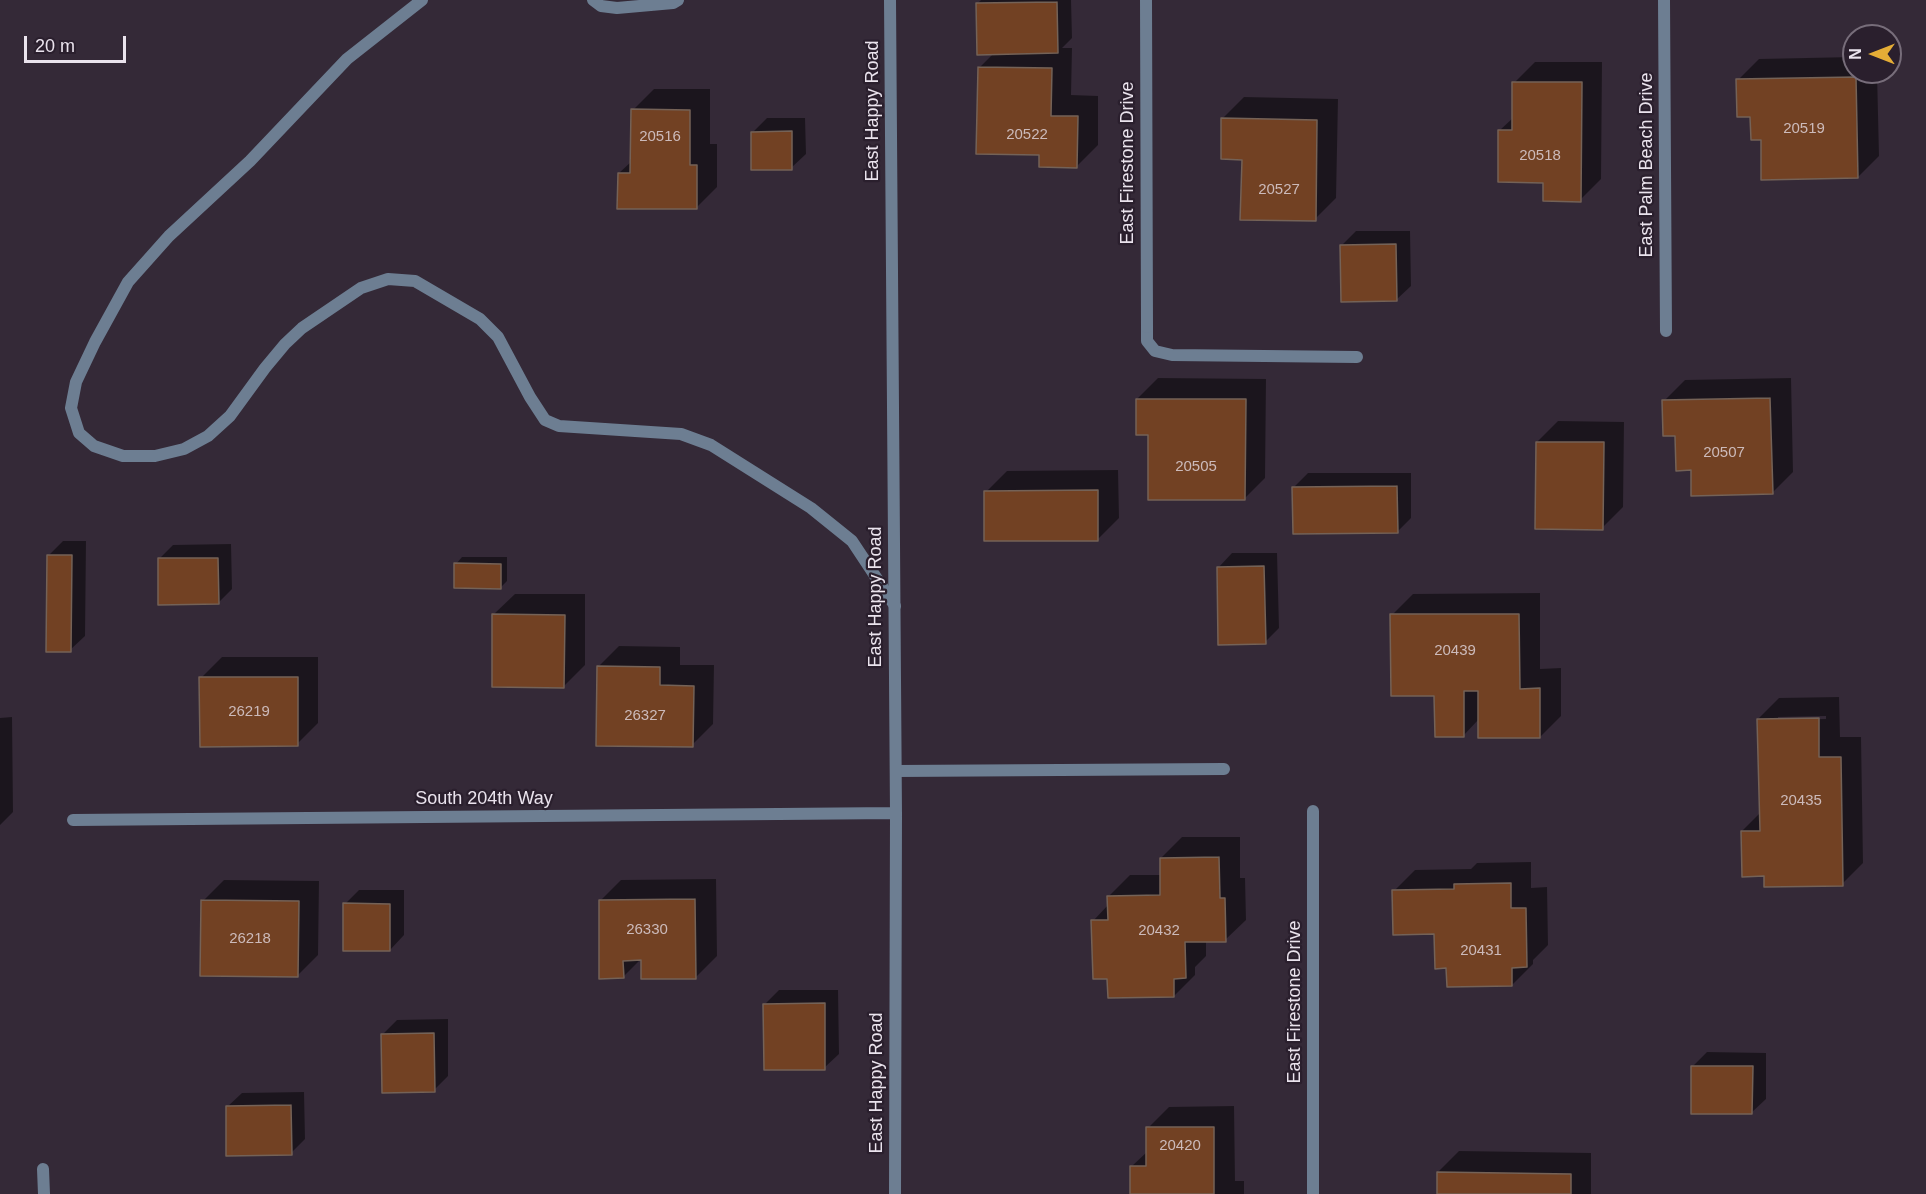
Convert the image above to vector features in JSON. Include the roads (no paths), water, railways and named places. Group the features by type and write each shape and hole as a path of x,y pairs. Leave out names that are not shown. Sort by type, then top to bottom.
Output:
{"street":[{"path":"422,0 346,59 250,161 169,236 128,282 76,382 71,408 79,433 94,446 123,456 155,456 184,449 208,436 230,416 265,368 302,328 361,288 388,279 415,281 480,319 498,337 545,420 559,426 681,434 711,446 812,508 852,541 894,606"},
{"path":"593,0 602,6 617,8 673,3 678,0"},
{"name":"East Happy Road","path":"890,0 896,771 894,1194"},
{"name":"East Firestone Drive","path":"1146,0 1147,341 1155,351 1172,355 1357,357"},
{"name":"East Palm Beach Drive","path":"1664,0 1666,331"},
{"path":"896,771 1224,769"},
{"name":"East Firestone Drive","path":"1313,811 1313,1194"},
{"name":"South 204th Way","path":"73,820 896,813"},
{"path":"43,1169 44,1194"}]}
